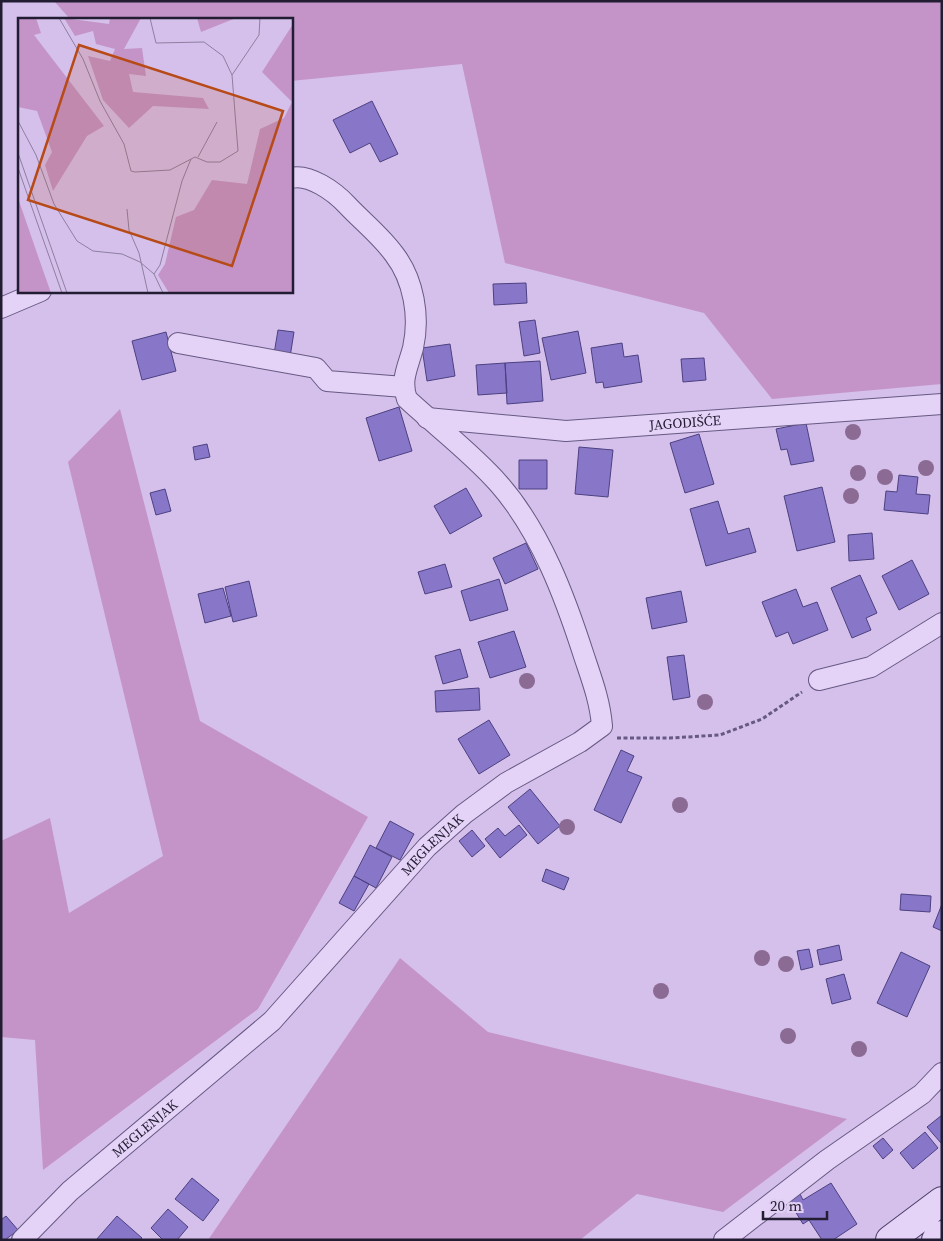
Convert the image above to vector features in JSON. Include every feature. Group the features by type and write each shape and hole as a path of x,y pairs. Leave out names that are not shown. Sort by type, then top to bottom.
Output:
{"main road":[{"path":"890,1240 942,1201"},
{"path":"936,1240 942,1235"}],"street":[{"path":"292,178 300,176 312,181 342,200 395,255 413,292 416,324 413,348 403,379 407,399 499,483 522,514 550,567 577,633 601,706 602,726"},
{"path":"1,308 40,292"},
{"path":"178,343 316,368 327,380 404,387"},
{"name":"JAGODIŠĆE","path":"427,418 566,431 942,404"},
{"path":"819,680 870,667 942,623"},
{"name":"MEGLENJAK","path":"22,1240 70,1190 272,1021 427,847 464,814 506,783 580,742 602,726"},
{"path":"724,1240 827,1160 922,1094 942,1073"}],"path":[{"path":"602,726 614,738 670,738 720,735 762,719 819,680"}],"shaded area":[{"path":"54,1 942,1 942,384 772,399 704,313 505,263 462,64 292,81 292,18 69,18"},
{"path":"120,409 200,721 368,817 258,1009 43,1170 35,1040 1,1037 1,841 50,818 69,913 163,856 68,462"},
{"path":"400,958 488,1032 847,1119 723,1212 637,1194 580,1240 208,1240"}],"building":[{"path":"372,101 398,154 380,162 370,143 350,153 333,120"},
{"path":"526,283 527,303 494,305 493,284"},
{"path":"535,320 540,353 524,356 519,322"},
{"path":"278,330 294,332 290,357 274,354"},
{"path":"578,331 586,373 551,380 542,338"},
{"path":"166,332 176,371 142,380 132,341"},
{"path":"622,343 624,357 638,355 642,382 604,388 603,382 596,383 591,348"},
{"path":"450,344 455,376 427,381 422,348"},
{"path":"704,358 706,380 683,382 681,359"},
{"path":"540,361 543,401 507,404 505,363"},
{"path":"505,363 507,393 478,395 476,365"},
{"path":"399,407 412,451 379,461 366,418"},
{"path":"806,423 814,461 791,465 787,449 781,450 776,429"},
{"path":"699,434 714,484 685,493 670,443"},
{"path":"207,444 210,457 195,460 193,447"},
{"path":"579,447 613,450 608,497 575,494"},
{"path":"519,460 547,460 547,489 519,489"},
{"path":"899,475 918,477 916,494 930,495 928,514 884,510 886,491 897,492"},
{"path":"822,487 835,542 797,551 784,496"},
{"path":"466,488 482,516 450,534 434,506"},
{"path":"165,489 171,511 156,515 150,493"},
{"path":"718,501 728,534 749,528 756,552 706,566 690,509"},
{"path":"872,533 874,559 849,561 848,535"},
{"path":"526,543 538,569 505,584 493,558"},
{"path":"912,560 929,594 899,610 882,576"},
{"path":"445,564 452,587 425,594 418,572"},
{"path":"860,575 877,613 866,618 871,630 852,638 831,588"},
{"path":"499,579 508,610 470,621 461,591"},
{"path":"249,581 257,616 233,622 225,587"},
{"path":"223,588 231,616 205,623 198,594"},
{"path":"796,589 803,607 817,602 828,630 793,644 788,632 776,637 762,602"},
{"path":"681,591 687,622 652,629 646,598"},
{"path":"514,631 526,667 490,678 478,642"},
{"path":"460,649 468,677 443,684 435,656"},
{"path":"684,655 690,697 673,700 667,657"},
{"path":"479,688 480,710 436,712 435,691"},
{"path":"489,720 510,755 479,774 458,739"},
{"path":"621,750 634,756 627,771 642,777 621,823 594,810"},
{"path":"530,789 560,826 538,844 508,807"},
{"path":"390,821 414,834 400,860 376,848"},
{"path":"519,825 527,835 500,858 485,839 498,828 505,836"},
{"path":"472,830 485,846 472,857 459,841"},
{"path":"370,845 392,857 376,888 354,876"},
{"path":"546,869 569,878 564,890 542,881"},
{"path":"354,876 369,884 354,911 339,903"},
{"path":"901,894 931,896 930,912 900,910"},
{"path":"942,904 942,931 933,927"},
{"path":"839,945 842,960 820,965 817,950"},
{"path":"809,949 813,967 801,970 797,951"},
{"path":"901,952 930,966 907,1017 877,1003"},
{"path":"844,974 851,999 832,1004 826,979"},
{"path":"942,1115 942,1143 941,1143 927,1127"},
{"path":"925,1132 938,1148 913,1169 900,1153"},
{"path":"883,1138 893,1150 883,1159 873,1146"},
{"path":"192,1178 219,1200 203,1221 175,1199"},
{"path":"831,1183 857,1224 833,1240 822,1240 809,1220 803,1224 789,1201 800,1194 803,1200"},
{"path":"168,1209 188,1227 177,1240 163,1240 151,1228"},
{"path":"6,1216 18,1230 5,1240 1,1240 1,1220"},
{"path":"117,1216 142,1238 140,1240 96,1240"}]}
